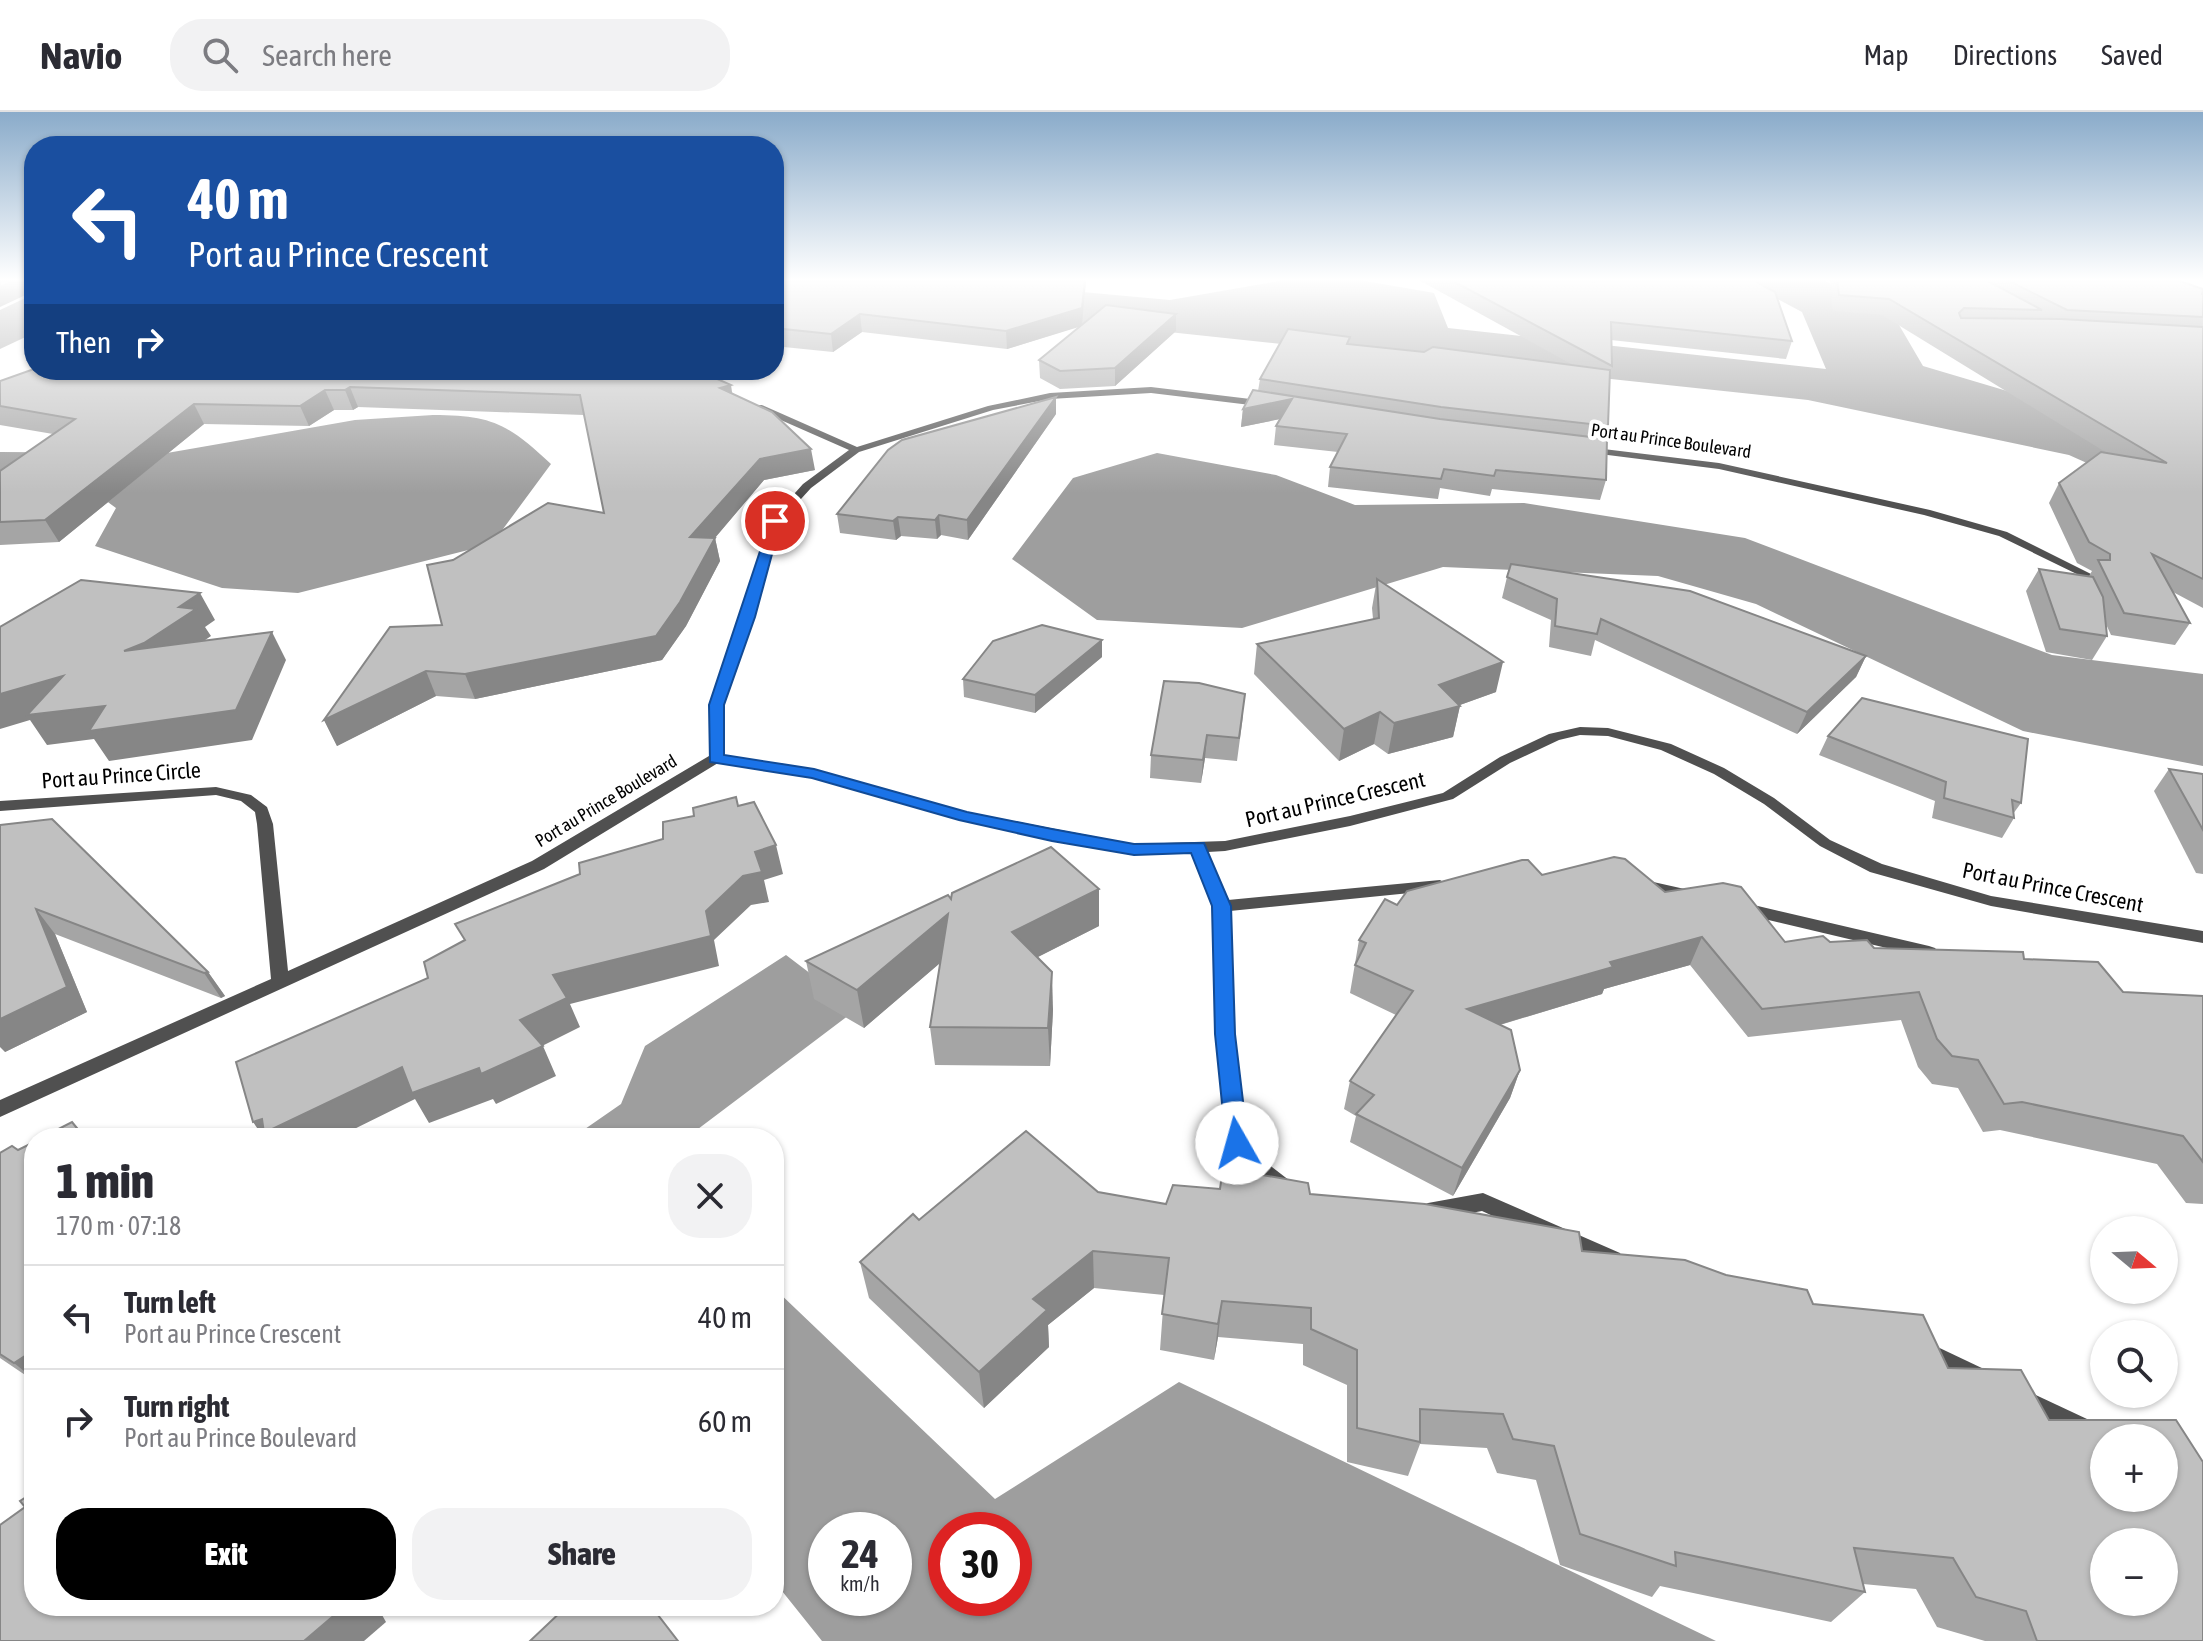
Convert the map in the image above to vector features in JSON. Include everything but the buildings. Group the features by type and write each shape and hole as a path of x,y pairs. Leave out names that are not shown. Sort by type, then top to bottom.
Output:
{"street":[{"path":"716,758 717,705 748,617 775,521 807,486 856,450 991,408 1088,391 1151,390 1276,405"},
{"path":"747,402 856,450"},
{"name":"Port au Prince Boulevard","path":"1580,449 1719,466 1926,512 2003,534 2091,577"},
{"name":"Port au Prince Crescent","path":"716,758 814,774 965,816 1134,849 1198,847 1256,840 1448,796 1505,760 1554,737 1580,731 1608,732 1666,747 1719,771 1769,801 1825,843 1876,868 1991,901 2203,937"},
{"name":"Port au Prince Boulevard","path":"0,1109 538,865 716,758"},
{"name":"Port au Prince Circle","path":"0,806 170,792 216,791 246,798 262,810 280,980"},
{"path":"1198,847 1222,906 1225,1034 1237,1143 1257,1167 1291,1192 1306,1197"},
{"path":"1628,882 1897,947 1942,954"},
{"path":"1222,906 1454,884"},
{"path":"1409,1216 1483,1202 1639,1272"},
{"path":"1910,1344 2090,1434"}],"shaded area":[{"path":"1341,350 1654,350 1826,369 1818,350 1914,350 1923,366 2094,417 2203,515 2069,455 1808,400"},
{"path":"433,415 470,417 498,424 523,439 551,464 492,544 298,593 222,588 95,546 116,508 90,489 0,479 0,452 167,453 355,420"},
{"path":"1157,453 1276,475 1355,505 1524,503 1745,538 2052,655 2203,674 2203,766 2023,731 1756,604 1658,576 1443,567 1242,628 1097,620 1012,559 1073,478"},
{"path":"786,955 857,1009 699,1128 586,1128 621,1104 645,1046"},
{"path":"784,1298 995,1499 1179,1382 1716,1641 822,1641 784,1594"}],"route":[{"path":"775,521 748,617 717,705 716,758 814,774 965,816 1052,835 1134,849 1198,847 1222,906 1225,1034 1237,1143"}]}
